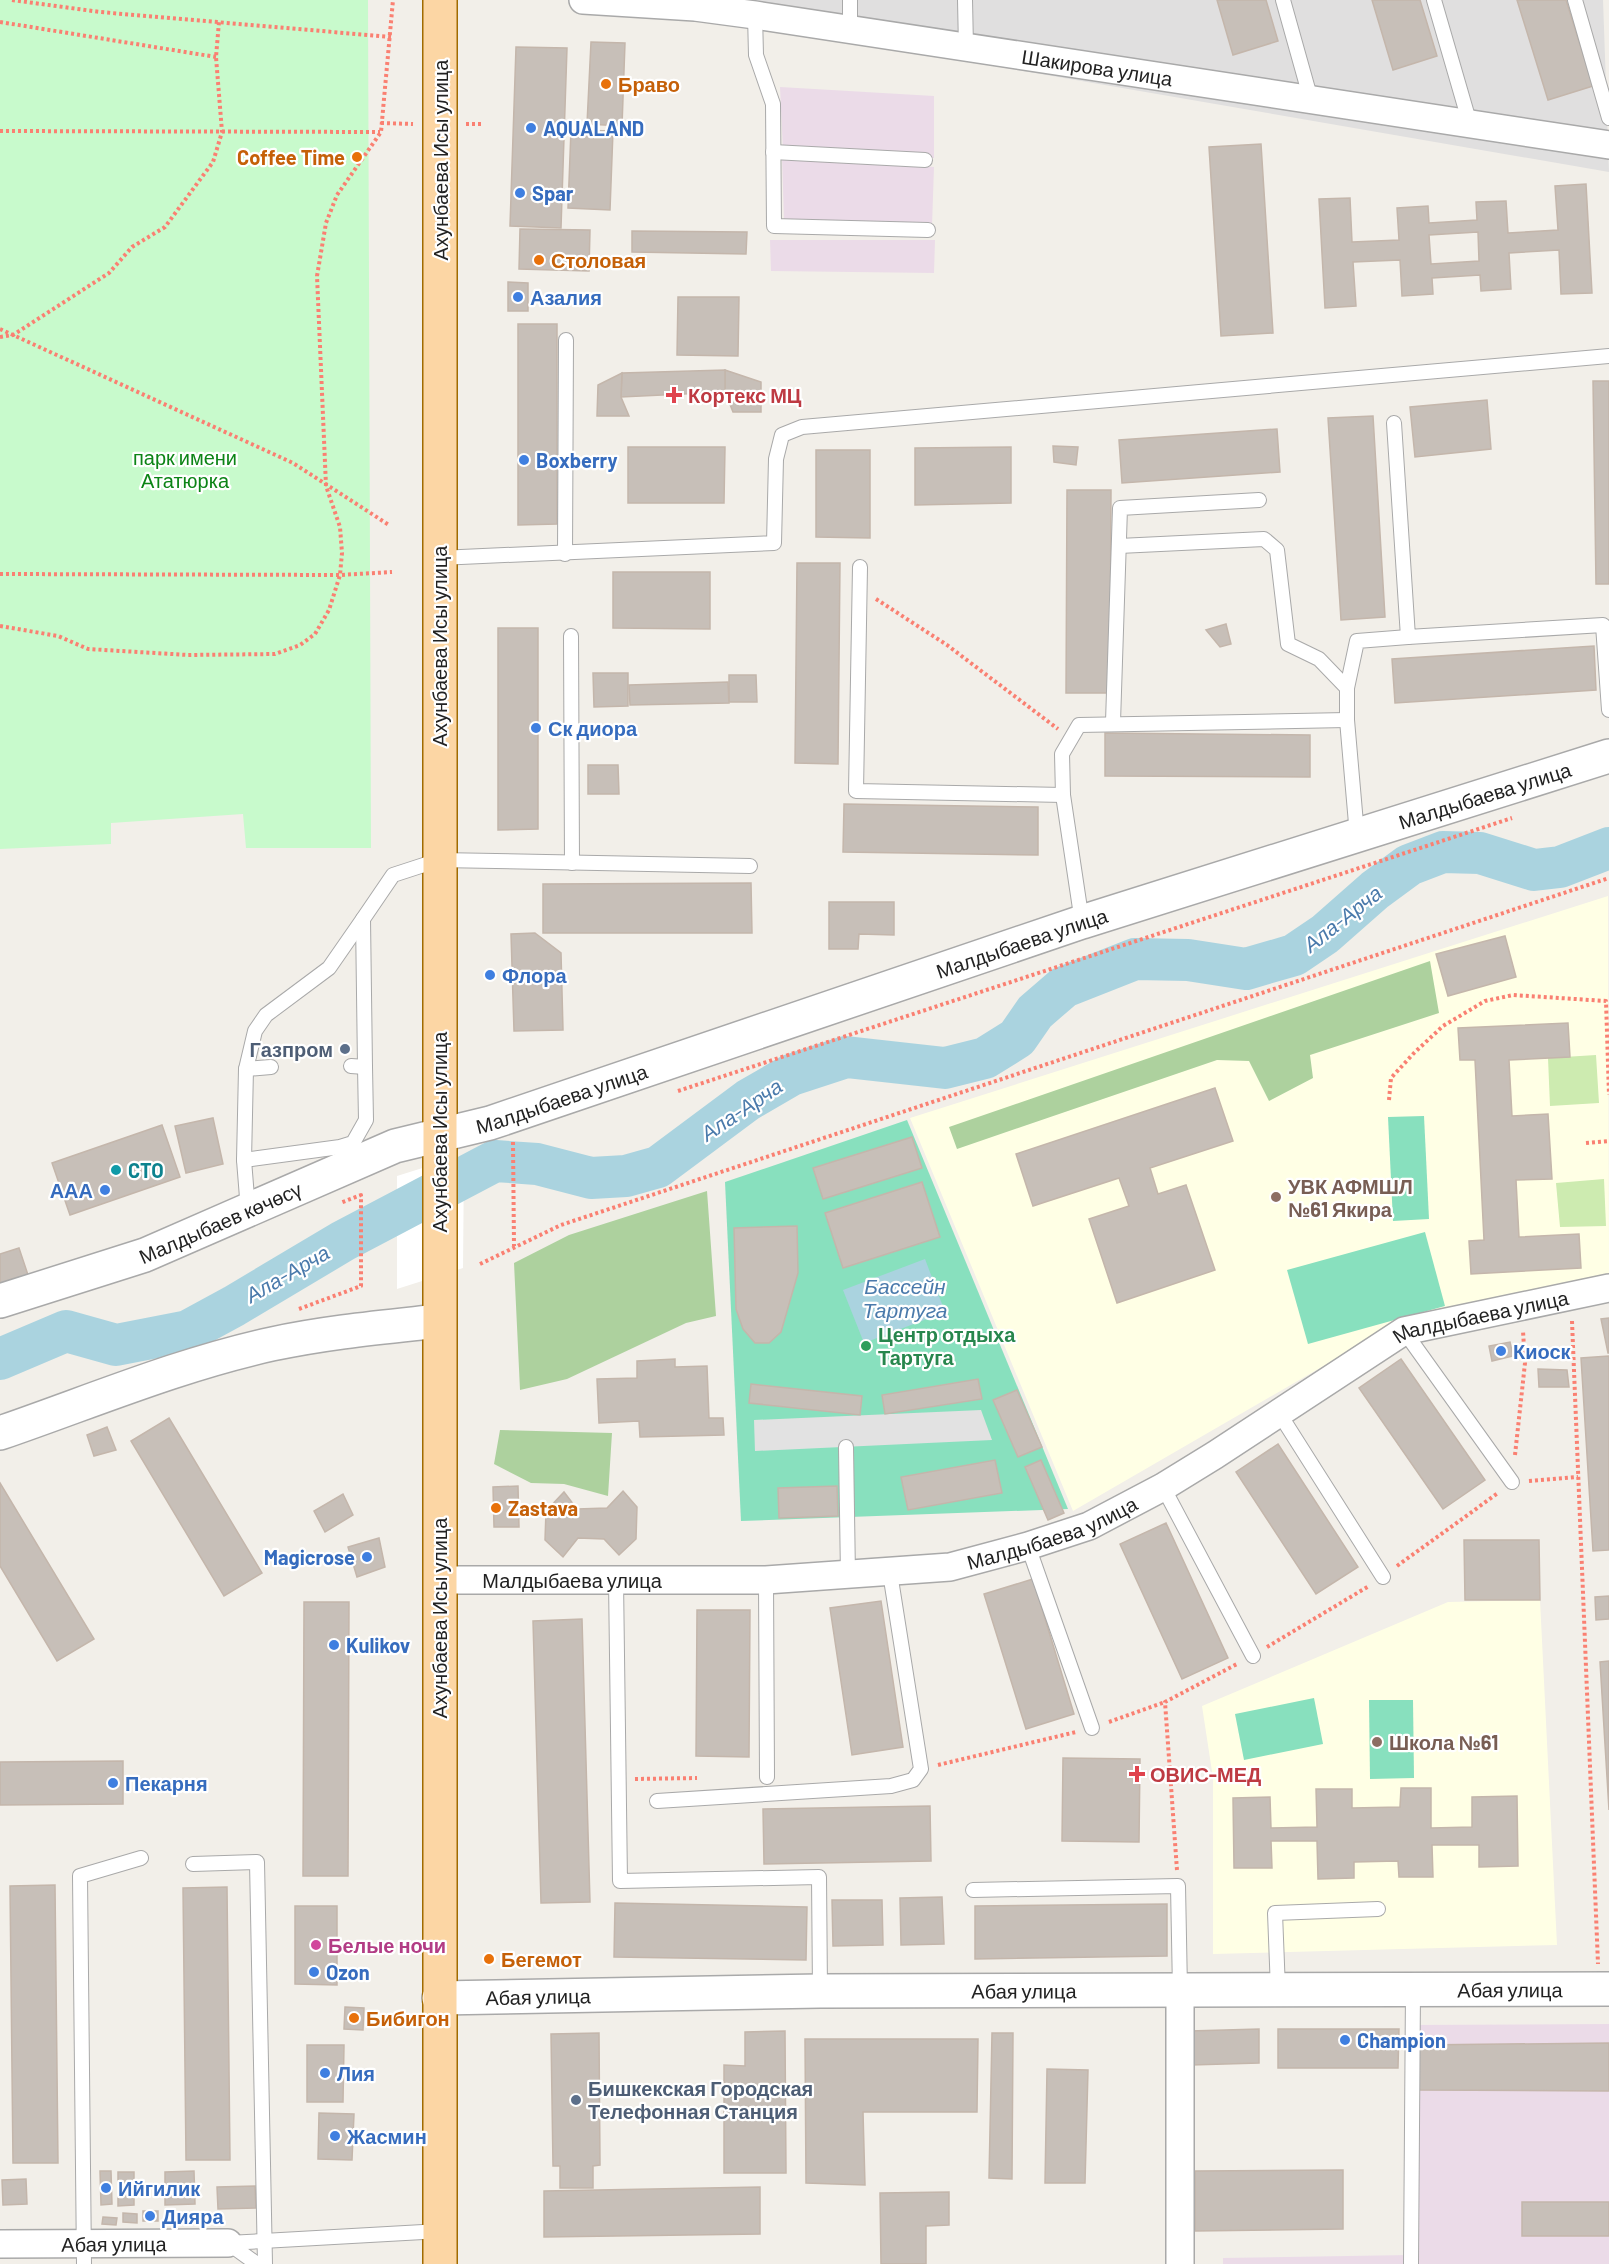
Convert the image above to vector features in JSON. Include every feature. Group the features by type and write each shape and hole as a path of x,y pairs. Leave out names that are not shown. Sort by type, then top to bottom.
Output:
{"main road":[{"name":"Ахунбаева Исы улица","path":"440,0 438,1150 440,2264"}],"street":[{"name":"Шакирова улица","path":"583,0 695,4 1609,145"},
{"name":"Малдыбаева улица","path":"438,1150 490,1123 1082,922 1609,756"},
{"name":"Малдыбаев көчөсү","path":"0,1301 145,1255 394,1146 438,1150"},
{"name":"Малдыбаева улица","path":"440,1580 766,1580 950,1567 1028,1546 1089,1526 1163,1487 1404,1332 1609,1288"},
{"path":"0,1433 199,1364 270,1344 313,1335 439,1321"},
{"name":"Абая улица","path":"439,1998 820,1991 1604,1989"},
{"path":"1180,1990 1180,2264"},
{"name":"Абая улица","path":"0,2244 84,2254 228,2243"}],"lane":[{"path":"850,0 850,29"},
{"path":"965,0 966,47"},
{"path":"1282,0 1311,99"},
{"path":"1434,0 1470,124"},
{"path":"1575,0 1609,118"},
{"path":"755,15 756,55 773,104 774,226 928,230"},
{"path":"773,152 925,160"},
{"path":"565,554 566,340"},
{"path":"440,558 774,543 776,459 782,435 802,427 1609,356"},
{"path":"1394,423 1408,638"},
{"path":"1113,722 1120,508 1259,500"},
{"path":"1119,546 1264,539 1277,550 1288,644 1319,659 1347,688"},
{"path":"860,567 855,791 1063,795"},
{"path":"1357,835 1347,720 1347,688 1357,641 1603,625 1609,710"},
{"path":"571,636 572,863"},
{"path":"1082,922 1063,795 1062,754 1079,725 1113,722 1347,720"},
{"path":"248,1210 244,1160 246,1069 255,1031 266,1015 329,968 393,874 439,860 750,866"},
{"path":"244,1160 353,1143 366,1120 358,1066 363,919"},
{"path":"246,1069 271,1067"},
{"path":"1404,1332 1512,1482"},
{"path":"1279,1413 1383,1577"},
{"path":"846,1447 848,1576"},
{"path":"1163,1487 1253,1656"},
{"path":"1028,1546 1092,1728"},
{"path":"657,1801 891,1786 913,1780 921,1769 890,1573"},
{"path":"616,1580 620,1881 819,1877 820,1991"},
{"path":"766,1580 767,1777"},
{"path":"84,2254 80,1876 141,1858"},
{"path":"193,1864 257,1862 263,2243 266,2264"},
{"path":"973,1890 1178,1886 1180,1990"},
{"path":"1278,1990 1275,1913 1378,1909"},
{"path":"1411,2264 1413,1990"},
{"name":"Абая улица","path":"228,2243 263,2243 441,2231"},
{"path":"228,2243 258,2264"}],"path":[{"path":"12,0 100,12 391,37"},
{"path":"0,626 58,636 88,649 125,653 246,656 275,654 300,645 315,634 329,610 340,575 342,553 340,527 326,486 317,276 326,223 337,195 381,132 393,0"},
{"path":"0,22 216,57"},
{"path":"0,337 13,335 109,273 132,247 165,227 213,162 222,132 216,57 219,22"},
{"path":"0,131 381,132"},
{"path":"0,329 293,463 389,525"},
{"path":"0,574 340,575 392,572"},
{"path":"874,598 947,645 1071,738"},
{"path":"672,1093 1519,816"},
{"path":"480,1264 514,1246 572,1221 1609,878"},
{"path":"1389,1100 1391,1078 1443,1026 1485,1001 1513,995 1606,1001 1609,1095"},
{"path":"513,1139 514,1246"},
{"path":"1586,1143 1609,1141"},
{"path":"361,1195 361,1286"},
{"path":"1571,1296 1604,1989"},
{"path":"1512,1482 1525,1363 1522,1306"},
{"path":"921,1769 1092,1728 1165,1702 1253,1656 1383,1577 1512,1482 1578,1477"},
{"path":"1165,1702 1178,1886"},
{"path":"619,1780 699,1778"}],"shaded area":[{"path":"612,0 1603,0 1609,172"},
{"path":"780,87 934,96 934,158 783,151"},
{"path":"782,157 934,167 932,226 784,221"},
{"path":"770,240 935,240 934,273 771,271"},
{"name":"УВК АФМШЛ №61 Якира","path":"1608,896 1609,1275 1401,1321 1073,1511 910,1118"},
{"path":"981,1410 992,1440 755,1451 754,1420"},
{"name":"Школа №61","path":"1540,1600 1557,1945 1213,1954 1213,1778 1202,1706 1448,1602"},
{"path":"1609,2024 1609,2264 1223,2264 1223,2258 1410,2255 1411,2025"}],"green space":[{"name":"парк имени Ататюрка","path":"0,0 368,0 371,848 246,848 243,814 111,823 111,844 0,849"},
{"path":"1430,961 1439,1013 1310,1055 1313,1078 1269,1101 1249,1061 1217,1060 957,1149 949,1127"},
{"path":"1596,1055 1599,1103 1550,1106 1548,1058"},
{"path":"1424,1116 1429,1219 1393,1221 1388,1117"},
{"name":"Центр отдыха Тартуга","path":"907,1120 1068,1509 741,1521 725,1182"},
{"path":"1604,1179 1606,1226 1560,1227 1556,1183"},
{"path":"707,1191 716,1316 686,1323 567,1379 520,1390 514,1263 569,1235"},
{"path":"1425,1232 1445,1306 1308,1344 1287,1270"},
{"path":"500,1430 612,1433 608,1496 564,1484 531,1483 494,1464"},
{"path":"1314,1698 1323,1744 1244,1760 1235,1714"},
{"path":"1369,1700 1413,1700 1414,1778 1370,1779"}],"water":[{"name":"Бассейн Тартуга","path":"925,1259 945,1312 864,1343 843,1290"}],"pier":[{"path":"464,1155 463,1268 397,1289 397,1176"}],"building":[{"path":"1217,0 1266,0 1278,41 1233,55"},
{"path":"1372,0 1420,0 1437,56 1393,70"},
{"path":"1517,0 1566,0 1593,86 1548,100"},
{"name":"Браво","path":"591,42 625,43 622,126 587,124"},
{"path":"516,47 567,48 561,228 510,226"},
{"path":"571,130 613,131 610,210 568,208"},
{"path":"1261,144 1273,333 1221,336 1209,147"},
{"path":"1586,184 1592,293 1561,294 1559,250 1509,253 1511,289 1481,291 1480,275 1432,278 1433,294 1402,296 1400,260 1353,262 1356,306 1325,308 1319,199 1350,198 1352,242 1399,240 1397,208 1428,206 1429,223 1477,220 1476,202 1506,201 1508,233 1558,230 1555,186","holes":["1478,232 1479,261 1431,264 1429,235"]},
{"path":"520,229 590,230 589,271 519,269"},
{"path":"632,231 747,232 746,254 632,252"},
{"name":"Азалия","path":"508,282 528,283 528,311 508,311"},
{"path":"678,297 739,297 738,356 677,355"},
{"path":"518,324 557,324 557,524 518,525"},
{"path":"725,370 761,382 761,412 733,412 725,392"},
{"path":"725,370 725,392 621,397 622,373"},
{"path":"622,373 621,397 629,416 597,416 598,385"},
{"path":"1593,381 1609,381 1609,584 1596,584"},
{"path":"1487,400 1491,449 1415,457 1410,407"},
{"path":"1373,416 1385,617 1341,620 1328,418"},
{"path":"1277,429 1280,472 1122,483 1119,440"},
{"path":"1053,446 1078,447 1076,465 1054,462"},
{"path":"628,447 725,447 724,503 628,503"},
{"path":"1011,447 1011,503 915,505 915,448"},
{"path":"816,450 870,450 870,538 816,537"},
{"path":"1067,490 1111,490 1110,693 1066,693"},
{"path":"797,563 840,563 838,764 795,763"},
{"path":"613,572 710,572 710,629 613,628"},
{"path":"1226,624 1231,644 1220,647 1206,630"},
{"path":"498,628 538,628 538,829 498,830"},
{"path":"1594,646 1596,690 1395,703 1392,659"},
{"path":"593,673 628,673 628,706 594,707"},
{"path":"729,675 756,675 757,702 729,702"},
{"path":"728,682 729,703 630,705 629,685"},
{"path":"1105,733 1310,735 1310,777 1105,776"},
{"path":"588,765 618,765 619,794 588,794"},
{"path":"844,804 1038,807 1038,855 843,852"},
{"path":"751,883 752,933 543,933 543,884"},
{"path":"829,902 894,902 894,935 859,934 858,949 829,949"},
{"path":"535,933 561,953 563,1030 514,1031 511,934"},
{"path":"1505,936 1516,977 1448,996 1436,954"},
{"path":"1568,1023 1570,1057 1509,1060 1512,1116 1548,1114 1552,1179 1516,1180 1519,1237 1579,1234 1581,1268 1471,1274 1469,1241 1484,1240 1475,1060 1460,1060 1458,1028"},
{"path":"1215,1088 1233,1141 1150,1168 1158,1194 1186,1185 1215,1270 1117,1303 1089,1219 1129,1206 1119,1178 1033,1206 1016,1154"},
{"path":"213,1118 223,1164 186,1173 175,1126"},
{"name":"CTO","path":"162,1125 180,1177 70,1215 52,1163"},
{"path":"912,1137 922,1168 823,1199 813,1168"},
{"path":"922,1182 940,1237 843,1268 825,1213"},
{"path":"797,1226 798,1273 781,1332 769,1343 755,1343 743,1329 736,1309 734,1228"},
{"path":"19,1248 28,1275 0,1284 0,1254"},
{"path":"1609,1318 1609,1353 1608,1353 1601,1319"},
{"name":"Киоск","path":"1510,1342 1513,1356 1492,1361 1489,1346"},
{"path":"1609,1356 1609,1550 1593,1551 1581,1358"},
{"path":"675,1359 675,1367 707,1366 709,1418 723,1418 724,1435 640,1437 639,1421 599,1423 597,1379 637,1378 637,1361"},
{"path":"1401,1359 1485,1480 1443,1509 1359,1388"},
{"path":"1538,1369 1567,1370 1569,1387 1539,1387"},
{"path":"978,1379 982,1399 885,1414 882,1395"},
{"path":"751,1384 862,1396 860,1415 749,1403"},
{"path":"1017,1390 1042,1447 1018,1457 993,1400"},
{"path":"169,1418 262,1573 224,1596 131,1441"},
{"path":"107,1427 116,1450 94,1456 87,1435"},
{"path":"1278,1444 1358,1567 1316,1594 1236,1472"},
{"path":"995,1460 1002,1493 908,1510 901,1477"},
{"path":"1041,1460 1064,1513 1048,1520 1025,1467"},
{"path":"0,1483 94,1639 57,1661 0,1566"},
{"path":"518,1486 519,1527 494,1527 493,1487"},
{"path":"837,1486 838,1516 779,1518 778,1488"},
{"path":"623,1491 637,1507 636,1539 619,1555 604,1539 578,1538 563,1557 545,1540 546,1511 564,1492 577,1509 607,1508"},
{"path":"343,1494 353,1515 325,1532 314,1511"},
{"path":"1166,1523 1228,1658 1182,1679 1120,1544"},
{"name":"Magicrose","path":"379,1538 385,1567 357,1577 348,1547"},
{"path":"1464,1540 1539,1540 1540,1600 1465,1600"},
{"path":"1033,1579 1074,1714 1026,1729 984,1594"},
{"path":"1609,1596 1609,1619 1596,1620 1595,1597"},
{"path":"881,1601 903,1747 852,1755 830,1608"},
{"path":"304,1602 349,1602 348,1876 303,1876"},
{"path":"697,1610 750,1610 749,1757 696,1756"},
{"path":"582,1619 590,1902 541,1903 533,1621"},
{"path":"1609,1661 1609,1810 1600,1662"},
{"path":"1063,1758 1140,1759 1139,1842 1062,1841"},
{"path":"123,1761 123,1804 0,1805 0,1762"},
{"path":"1401,1788 1431,1788 1431,1828 1472,1827 1472,1797 1517,1796 1518,1866 1479,1867 1479,1845 1432,1845 1433,1877 1399,1877 1398,1861 1354,1862 1354,1878 1318,1879 1317,1841 1271,1841 1272,1868 1234,1868 1233,1798 1270,1797 1271,1828 1317,1827 1316,1789 1352,1789 1352,1808 1400,1807"},
{"path":"930,1806 931,1861 764,1864 763,1809"},
{"path":"55,1885 58,2163 13,2163 10,1886"},
{"path":"227,1887 230,2160 186,2160 183,1888"},
{"path":"942,1897 944,1944 901,1945 900,1898"},
{"path":"832,1900 882,1900 883,1945 833,1946"},
{"path":"615,1903 807,1907 806,1960 614,1957"},
{"path":"1167,1904 1167,1956 975,1959 975,1906"},
{"name":"Белые ночи","path":"295,1906 337,1906 337,1985 295,1984"},
{"name":"Бибигон","path":"345,2007 364,2008 363,2030 344,2029"},
{"path":"1259,2029 1259,2063 1191,2065 1190,2031"},
{"path":"1278,2029 1399,2029 1398,2068 1278,2068"},
{"path":"785,2031 786,2173 724,2173 724,2065 745,2066 745,2032"},
{"name":"Бишкекская Городская Телефонная Станция","path":"599,2033 600,2165 593,2166 593,2188 560,2188 560,2166 553,2166 551,2034"},
{"path":"992,2033 1013,2033 1012,2179 989,2178"},
{"path":"805,2039 978,2039 977,2112 863,2112 865,2185 806,2183"},
{"path":"1609,2043 1609,2091 1418,2090 1418,2045"},
{"name":"Лия","path":"307,2045 344,2045 343,2102 307,2102"},
{"path":"1047,2069 1088,2070 1085,2183 1045,2183"},
{"name":"Жасмин","path":"319,2113 354,2114 352,2160 318,2159"},
{"path":"1343,2170 1343,2229 1195,2231 1195,2171"},
{"name":"Ийгилик","path":"100,2171 111,2171 112,2204 101,2205"},
{"path":"194,2171 195,2204 165,2205 165,2172"},
{"path":"118,2172 134,2172 134,2205 118,2206"},
{"path":"26,2179 27,2204 3,2205 2,2180"},
{"path":"255,2186 256,2208 218,2209 217,2187"},
{"path":"760,2187 760,2234 544,2237 544,2191"},
{"path":"949,2192 949,2225 926,2226 926,2264 881,2264 880,2193"},
{"path":"1522,2202 1609,2202 1609,2236 1522,2236"},
{"name":"Дияра","path":"143,2211 158,2211 158,2221 143,2221"},
{"path":"123,2213 137,2214 137,2223 123,2222"},
{"path":"103,2217 117,2218 116,2225 102,2224"}],"waterway":[{"name":"Ала-Арча","path":"0,1359 66,1331 116,1345 188,1331 343,1241 495,1161 537,1164 591,1178 626,1176 658,1167 748,1100 791,1075 846,1057 945,1068 985,1058 1017,1038 1035,1012 1064,987 1135,959 1188,960 1246,969 1294,955 1325,934 1375,890 1409,865 1443,852 1480,853 1534,870 1560,867 1609,848"}],"place":[{"name":"Браво","path":"606,84"},
{"name":"AQUALAND","path":"531,128"},
{"name":"Coffee Time","path":"357,157"},
{"name":"Spar","path":"520,193"},
{"name":"Столовая","path":"539,260"},
{"name":"Азалия","path":"518,297"},
{"name":"Кортекс МЦ","path":"674,395"},
{"name":"Boxberry","path":"524,460"},
{"name":"Ск диора","path":"536,728"},
{"name":"Флора","path":"490,975"},
{"name":"Газпром","path":"345,1049"},
{"name":"CTO","path":"116,1170"},
{"name":"ААА","path":"105,1190"},
{"name":"УВК АФМШЛ №61 Якира","path":"1276,1197"},
{"name":"Центр отдыха Тартуга","path":"866,1346"},
{"name":"Киоск","path":"1501,1351"},
{"name":"Zastava","path":"496,1508"},
{"name":"Magicrose","path":"367,1557"},
{"name":"Kulikov","path":"334,1645"},
{"name":"Школа №61","path":"1377,1742"},
{"name":"ОВИС-МЕД","path":"1137,1774"},
{"name":"Пекарня","path":"113,1783"},
{"name":"Белые ночи","path":"316,1945"},
{"name":"Бегемот","path":"489,1959"},
{"name":"Ozon","path":"314,1972"},
{"name":"Бибигон","path":"354,2018"},
{"name":"Champion","path":"1345,2040"},
{"name":"Лия","path":"325,2073"},
{"name":"Бишкекская Городская Телефонная Станция","path":"576,2100"},
{"name":"Жасмин","path":"335,2136"},
{"name":"Ийгилик","path":"106,2188"},
{"name":"Дияра","path":"150,2216"}]}
